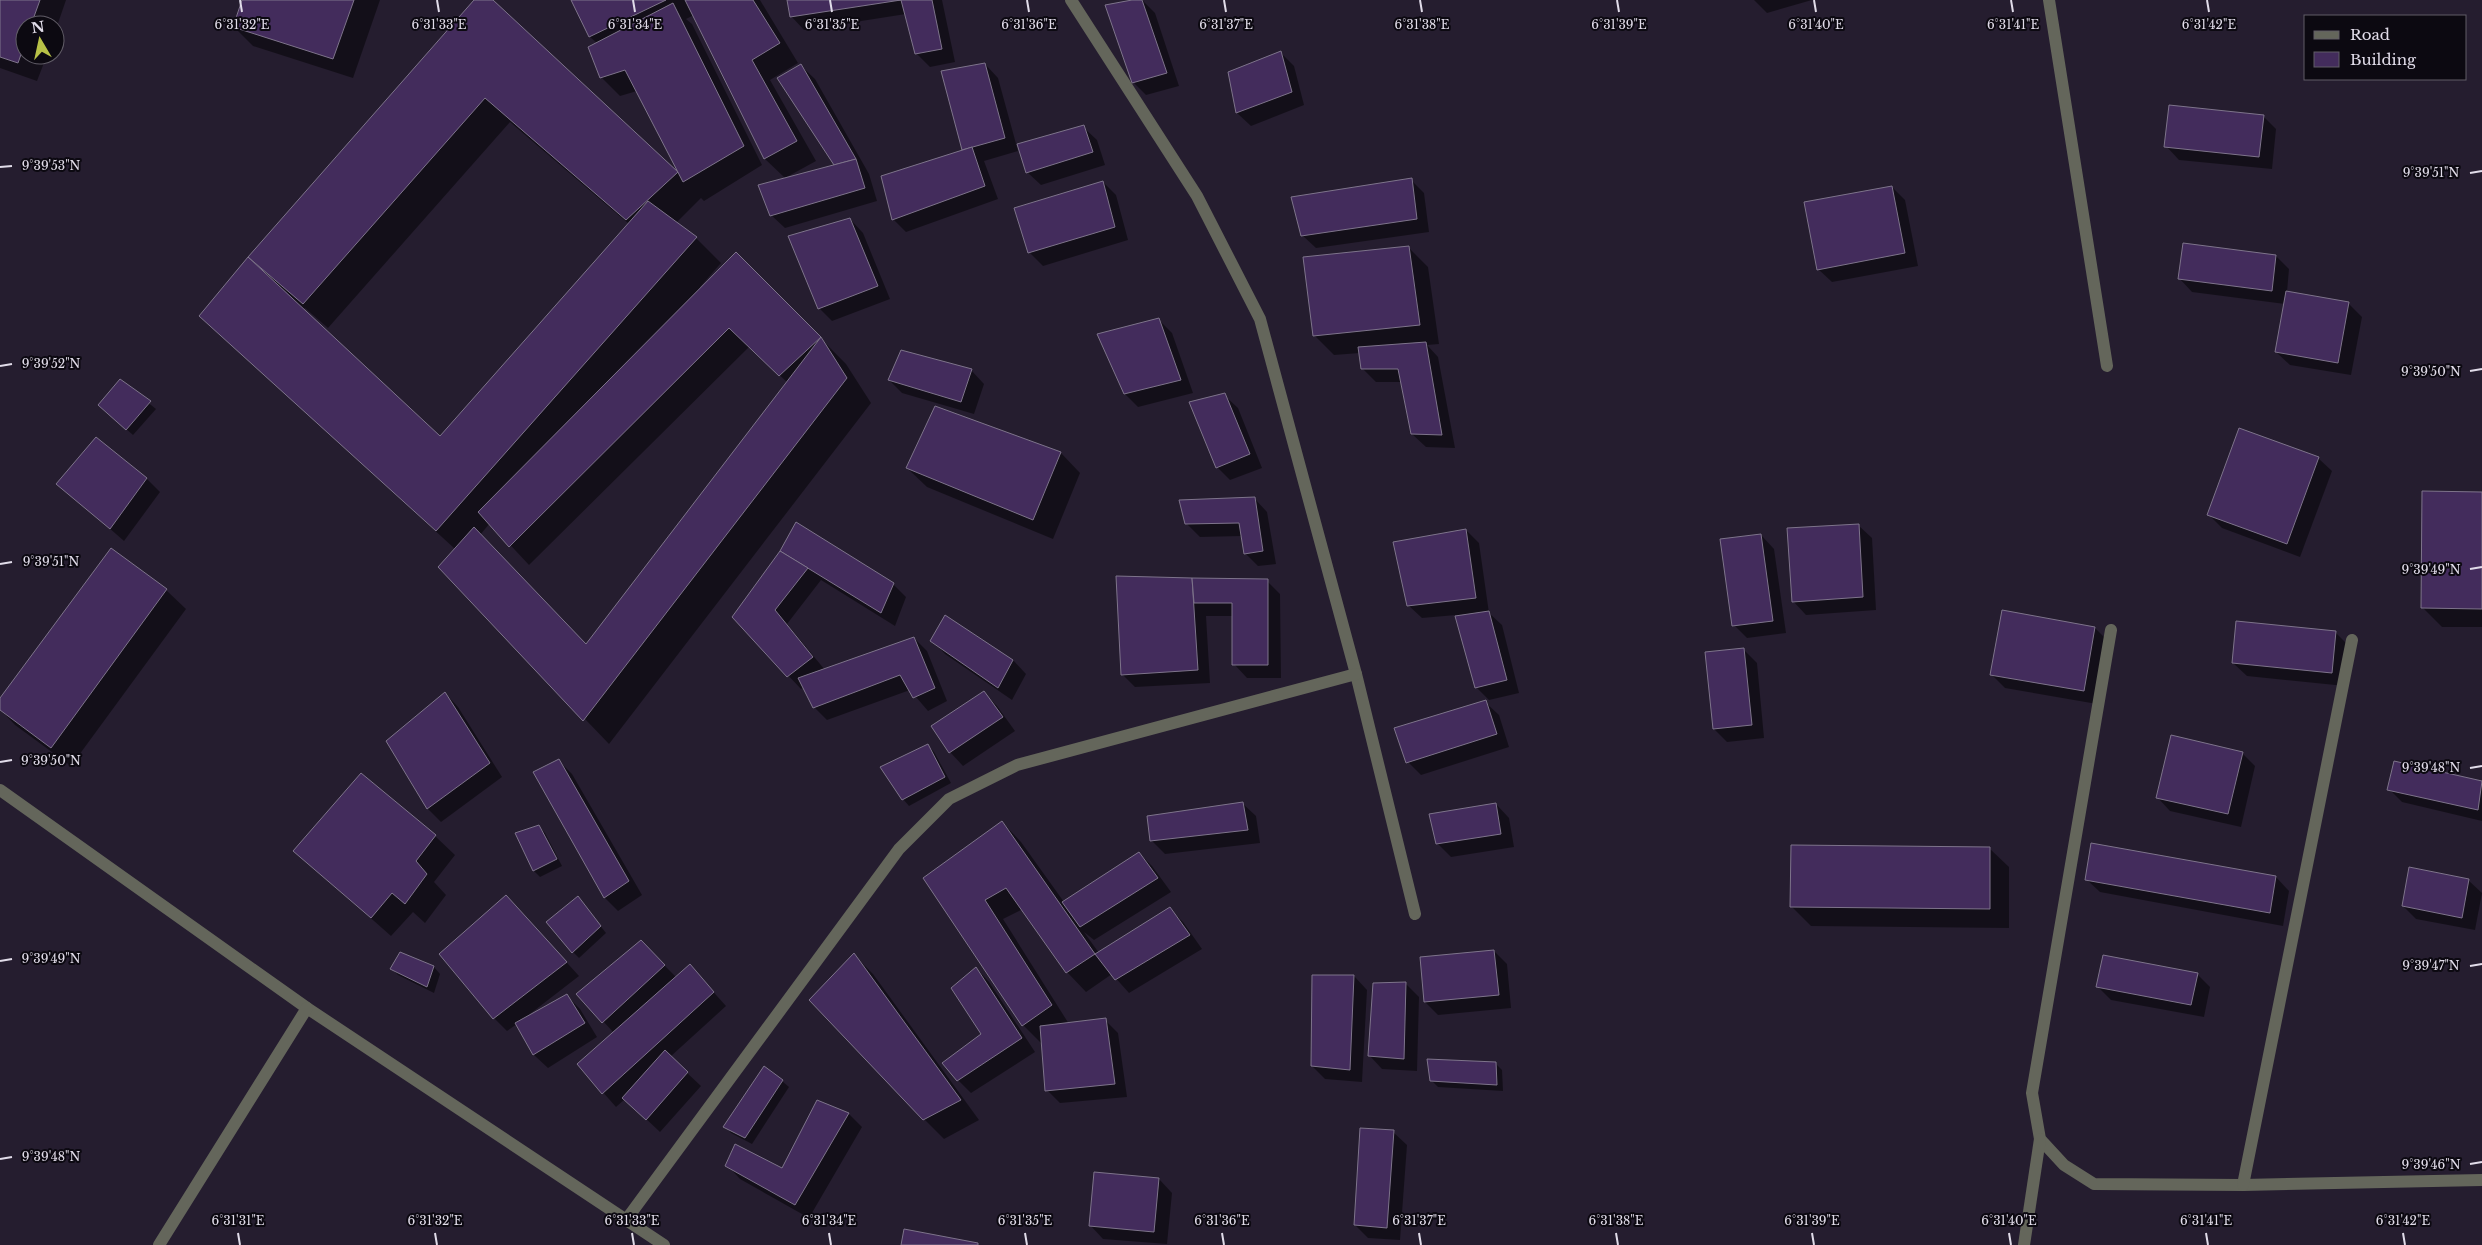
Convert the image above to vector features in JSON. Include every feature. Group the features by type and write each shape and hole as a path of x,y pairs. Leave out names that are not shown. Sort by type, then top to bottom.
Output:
{"street":[{"path":"1071,0 1197,196 1260,319 1356,674 1415,914"},
{"path":"2049,0 2107,366"},
{"path":"2024,1245 2040,1139 2032,1093 2111,630"},
{"path":"2242,1185 2352,640"},
{"path":"626,1220 899,849 949,799 1017,765 1356,674"},
{"path":"0,790 306,1008 664,1245"},
{"path":"159,1245 306,1008"},
{"path":"2040,1139 2064,1165 2094,1184 2242,1185 2482,1180"}],"building":[{"path":"0,0 40,0 35,15 15,15 15,62 0,57"},
{"path":"242,0 354,0 333,59 233,27"},
{"path":"474,0 493,0 678,172 626,220 485,98 303,304 248,257"},
{"path":"571,0 666,0 589,37"},
{"path":"685,0 753,0 780,43 752,60 797,141 764,159"},
{"path":"787,0 901,0 790,17"},
{"path":"901,0 932,0 942,49 915,54"},
{"path":"1142,0 1167,73 1132,83 1105,5"},
{"path":"673,3 744,146 683,182 625,70 600,78 588,47"},
{"path":"1281,51 1292,92 1236,113 1228,72"},
{"path":"985,63 1005,138 962,150 941,71"},
{"path":"801,64 856,159 834,165 777,78"},
{"path":"2169,105 2264,115 2259,157 2164,147"},
{"path":"1084,125 1093,152 1026,173 1017,144"},
{"path":"972,147 985,186 892,220 881,176"},
{"path":"856,159 865,188 770,216 758,185"},
{"path":"1412,178 1417,219 1301,236 1291,197"},
{"path":"1103,181 1115,227 1028,253 1014,208"},
{"path":"1892,186 1905,253 1817,270 1804,202"},
{"path":"648,201 697,237 436,531 199,316 248,257 440,436"},
{"path":"850,218 878,286 818,309 788,236"},
{"path":"2183,243 2276,255 2272,291 2178,279"},
{"path":"1409,246 1420,325 1313,336 1303,257"},
{"path":"736,252 821,337 779,376 729,328 509,547 478,512"},
{"path":"2286,291 2349,302 2338,363 2275,352"},
{"path":"1159,318 1181,380 1124,394 1097,334"},
{"path":"821,337 847,378 583,721 438,567 474,527 586,644"},
{"path":"1426,342 1442,435 1411,434 1398,369 1361,369 1358,347"},
{"path":"901,350 972,369 961,402 888,380"},
{"path":"120,379 151,401 126,430 98,405"},
{"path":"1225,393 1250,454 1216,468 1189,402"},
{"path":"935,406 1061,452 1033,520 906,468"},
{"path":"2239,428 2319,457 2287,544 2207,515"},
{"path":"96,437 147,478 110,529 56,484"},
{"path":"2422,491 2482,492 2482,609 2421,608"},
{"path":"1255,497 1263,551 1244,554 1239,523 1185,524 1179,500"},
{"path":"796,522 894,583 881,613 780,551"},
{"path":"1859,524 1863,597 1792,602 1787,528"},
{"path":"1466,529 1476,598 1407,606 1393,542"},
{"path":"1761,534 1773,621 1732,626 1720,539"},
{"path":"111,548 167,589 51,748 0,710 0,698"},
{"path":"780,551 808,568 775,610 813,657 787,677 732,617"},
{"path":"1116,576 1192,578 1198,670 1121,675"},
{"path":"1192,578 1268,579 1268,665 1232,665 1232,603 1194,603"},
{"path":"2002,610 2095,627 2084,691 1990,675"},
{"path":"1489,611 1507,680 1475,688 1455,616"},
{"path":"945,615 1013,660 998,688 930,641"},
{"path":"2236,621 2336,631 2332,673 2232,663"},
{"path":"914,637 935,688 913,698 900,675 813,708 798,678"},
{"path":"1744,648 1752,725 1713,729 1705,652"},
{"path":"984,691 1003,717 949,753 931,726"},
{"path":"445,692 490,763 427,809 386,741"},
{"path":"1486,700 1497,734 1406,763 1394,728"},
{"path":"2171,735 2243,752 2228,814 2156,798"},
{"path":"928,744 945,777 902,800 880,767"},
{"path":"559,759 629,881 604,898 533,772"},
{"path":"2394,761 2482,781 2478,810 2387,790"},
{"path":"361,773 436,835 416,861 427,874 405,904 392,893 371,918 293,851"},
{"path":"1243,802 1248,830 1150,841 1147,816"},
{"path":"1496,803 1501,834 1436,844 1429,814"},
{"path":"1002,821 1095,954 1066,973 1006,888 985,900 1052,1005 1022,1026 923,878"},
{"path":"539,825 557,859 533,871 515,833"},
{"path":"2091,843 2276,876 2270,913 2085,880"},
{"path":"1791,845 1990,847 1990,909 1790,907"},
{"path":"1139,852 1158,878 1080,927 1062,902"},
{"path":"2409,867 2469,879 2462,918 2402,906"},
{"path":"506,895 567,962 493,1019 439,954"},
{"path":"578,896 601,926 572,953 546,922"},
{"path":"1170,907 1190,935 1115,980 1095,954"},
{"path":"641,940 665,965 602,1023 576,994"},
{"path":"1494,950 1499,995 1424,1002 1420,957"},
{"path":"400,952 434,966 427,987 390,969"},
{"path":"854,953 961,1100 923,1120 809,1000"},
{"path":"2103,955 2198,973 2191,1005 2096,987"},
{"path":"690,964 714,992 602,1094 577,1064"},
{"path":"976,967 1022,1038 957,1081 942,1063 981,1034 951,988"},
{"path":"1312,975 1354,975 1350,1070 1311,1066"},
{"path":"1406,982 1404,1059 1368,1056 1373,983"},
{"path":"567,994 585,1023 533,1055 515,1023"},
{"path":"1106,1018 1115,1084 1045,1091 1040,1026"},
{"path":"665,1050 688,1072 646,1120 622,1098"},
{"path":"1427,1059 1496,1062 1497,1085 1430,1081"},
{"path":"764,1066 783,1080 745,1138 723,1127"},
{"path":"817,1100 849,1113 795,1205 725,1166 735,1144 782,1168"},
{"path":"1360,1128 1394,1130 1387,1228 1354,1225"},
{"path":"1094,1172 1159,1178 1154,1232 1089,1226"},
{"path":"904,1229 978,1243 978,1245 901,1245"}]}
